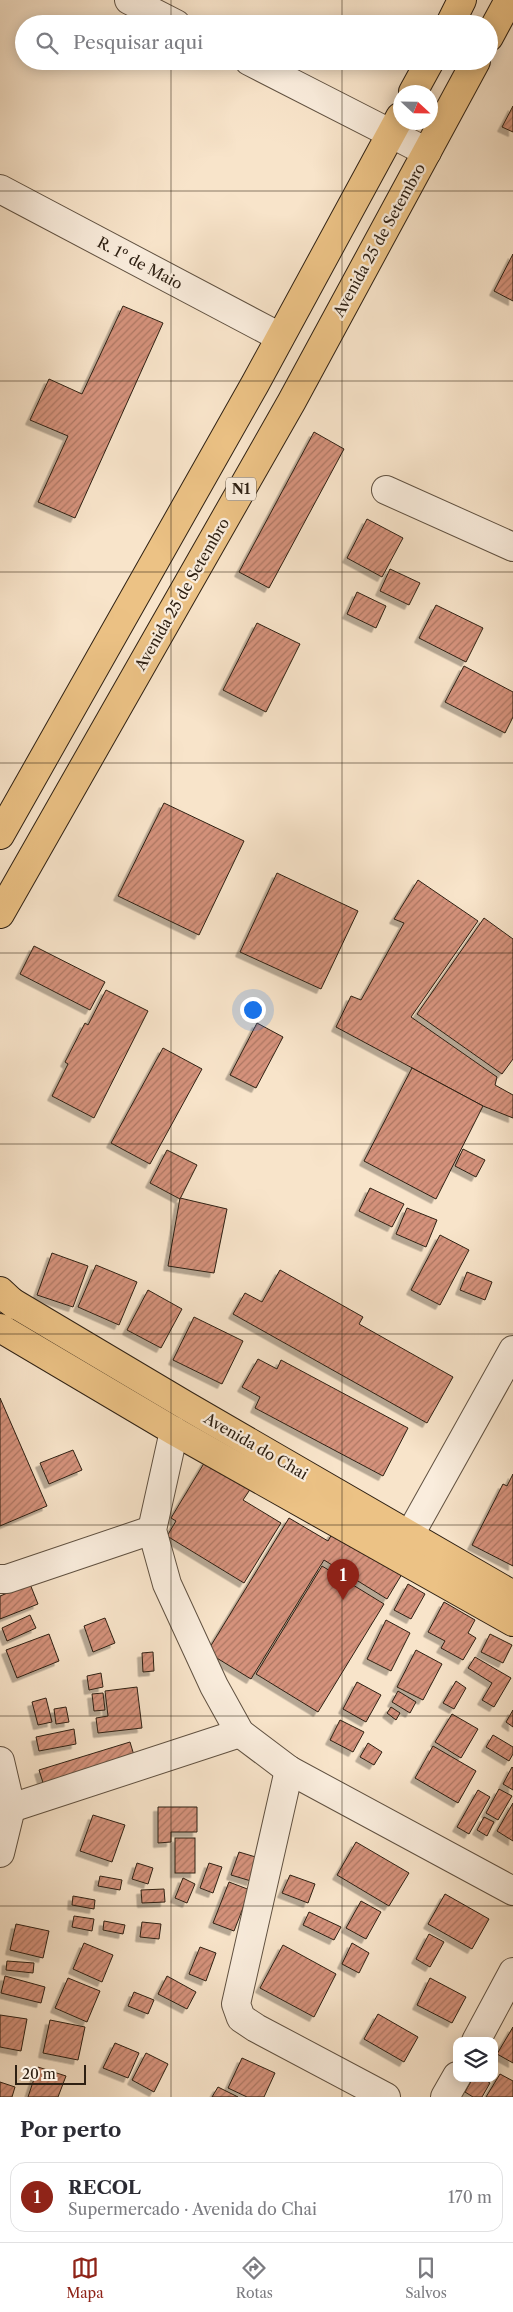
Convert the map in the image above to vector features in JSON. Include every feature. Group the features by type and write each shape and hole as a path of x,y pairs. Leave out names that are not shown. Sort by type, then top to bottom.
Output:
{"main road":[{"path":"454,15 462,0"},
{"path":"498,20 509,0"},
{"path":"417,85 425,70"},
{"name":"Avenida 25 de Setembro","path":"0,914 292,401 471,70"},
{"name":"N1","path":"0,835 255,384 394,130"},
{"path":"255,384 292,401"},
{"name":"Avenida do Chai","path":"5,1297 404,1546 513,1622"},
{"name":"Avenida do Chai","path":"1,1329 174,1432 404,1546 513,1595"}],"street":[{"path":"130,0 159,15"},
{"path":"269,70 393,125"},
{"path":"401,130 427,152"},
{"name":"R. 1º de Maio","path":"0,189 280,337"},
{"path":"386,490 513,547"},
{"path":"404,1546 513,1350"},
{"path":"174,1432 152,1530 167,1584 190,1636 240,1733 289,1770 513,1891"},
{"path":"0,1579 7,1579 152,1530"},
{"path":"11,1808 240,1733"},
{"path":"0,1761 11,1808 0,1853"},
{"path":"289,1770 236,2004 241,2018 256,2028 386,2097"},
{"path":"478,2037 513,1972"},
{"path":"445,2097 454,2082"}],"building":[{"path":"513,106 513,132 502,127"},
{"path":"513,254 513,301 494,291"},
{"path":"123,306 163,323 75,518 38,502 68,436 30,420 49,379 82,394"},
{"path":"314,432 344,449 269,588 239,572"},
{"path":"367,519 403,538 382,577 347,558"},
{"path":"390,569 420,583 409,605 380,591"},
{"path":"357,592 386,606 376,628 347,614"},
{"path":"436,605 483,628 466,662 419,638"},
{"path":"257,623 300,644 266,712 223,690"},
{"path":"464,666 513,692 513,717 505,733 445,702"},
{"path":"164,803 244,841 199,935 118,896"},
{"path":"277,873 358,911 321,989 240,952"},
{"path":"418,880 478,921 411,1017 497,1077 495,1085 513,1095 513,1118 483,1106 336,1027 351,996 361,1000 404,923 394,919"},
{"path":"484,918 513,939 513,1059 502,1074 417,1014"},
{"path":"34,946 105,982 90,1010 20,974"},
{"path":"106,990 148,1011 94,1118 52,1096 68,1064 65,1062 85,1023 88,1025"},
{"path":"257,1023 283,1037 256,1088 230,1075"},
{"path":"163,1048 202,1069 150,1164 111,1143"},
{"path":"412,1068 483,1106 436,1199 364,1161"},
{"path":"463,1149 485,1160 476,1177 455,1166"},
{"path":"167,1150 197,1165 180,1199 150,1183"},
{"path":"370,1188 404,1204 392,1227 359,1211"},
{"path":"180,1198 227,1209 214,1273 168,1266"},
{"path":"407,1208 437,1220 426,1247 396,1234"},
{"path":"440,1235 469,1250 440,1305 411,1290"},
{"path":"52,1253 88,1266 73,1307 37,1295"},
{"path":"96,1265 137,1282 119,1325 78,1307"},
{"path":"280,1270 363,1317 359,1324 453,1377 427,1423 233,1314 245,1293 262,1302"},
{"path":"467,1272 492,1282 485,1300 460,1290"},
{"path":"148,1290 182,1309 161,1348 127,1330"},
{"path":"194,1317 243,1341 222,1384 173,1360"},
{"path":"258,1359 277,1369 281,1360 408,1428 383,1476 255,1408 260,1397 242,1387"},
{"path":"0,1398 47,1506 0,1526"},
{"path":"73,1450 82,1470 49,1484 40,1463"},
{"path":"206,1460 251,1488 243,1500 281,1523 244,1583 167,1536 176,1521 171,1518"},
{"path":"513,1474 513,1566 472,1545 503,1484 507,1486"},
{"path":"289,1518 328,1541 333,1532 402,1574 387,1599 324,1560 251,1679 207,1652"},
{"path":"322,1566 384,1604 318,1712 256,1674"},
{"path":"30,1584 38,1604 0,1619 0,1596"},
{"path":"408,1584 425,1594 411,1619 394,1610"},
{"path":"444,1602 475,1620 468,1633 476,1638 463,1660 441,1648 445,1641 428,1632"},
{"path":"30,1615 36,1628 7,1641 2,1628"},
{"path":"105,1618 115,1643 93,1652 84,1626"},
{"path":"386,1620 410,1633 391,1671 367,1659"},
{"path":"49,1634 59,1661 17,1678 6,1650"},
{"path":"490,1634 512,1645 503,1663 481,1652"},
{"path":"416,1650 442,1664 423,1700 397,1687"},
{"path":"153,1652 154,1671 143,1672 142,1653"},
{"path":"475,1657 511,1678 494,1707 482,1700 492,1683 468,1668"},
{"path":"101,1673 103,1687 89,1690 87,1676"},
{"path":"456,1681 466,1688 454,1709 443,1703"},
{"path":"357,1682 381,1695 366,1722 343,1709"},
{"path":"137,1687 142,1728 98,1733 96,1718 108,1716 105,1691"},
{"path":"398,1691 416,1702 410,1713 392,1702"},
{"path":"103,1693 105,1710 94,1711 92,1694"},
{"path":"46,1698 52,1722 38,1725 32,1702"},
{"path":"66,1707 69,1722 56,1724 54,1709"},
{"path":"391,1707 400,1713 396,1720 387,1713"},
{"path":"513,1710 513,1727 506,1722"},
{"path":"452,1714 478,1729 461,1758 435,1742"},
{"path":"340,1720 364,1732 353,1752 330,1740"},
{"path":"74,1729 76,1744 39,1751 36,1737"},
{"path":"493,1735 513,1747 513,1754 509,1761 486,1747"},
{"path":"130,1742 136,1762 45,1789 39,1770"},
{"path":"368,1743 382,1752 374,1765 360,1757"},
{"path":"433,1746 476,1771 458,1803 415,1778"},
{"path":"513,1768 513,1790 503,1784"},
{"path":"499,1789 512,1796 498,1820 486,1813"},
{"path":"478,1790 490,1797 469,1834 457,1827"},
{"path":"513,1803 513,1841 497,1831"},
{"path":"158,1807 197,1807 197,1832 171,1832 171,1842 158,1843"},
{"path":"93,1815 125,1825 112,1862 80,1851"},
{"path":"484,1817 494,1822 487,1836 477,1830"},
{"path":"175,1838 195,1838 195,1873 175,1873"},
{"path":"356,1842 409,1873 389,1906 337,1875"},
{"path":"239,1852 259,1858 251,1881 231,1875"},
{"path":"137,1863 153,1868 148,1884 132,1879"},
{"path":"209,1863 222,1867 213,1893 200,1888"},
{"path":"290,1875 315,1884 308,1903 282,1893"},
{"path":"100,1876 122,1880 120,1890 98,1886"},
{"path":"183,1878 195,1884 187,1903 175,1898"},
{"path":"229,1882 250,1890 234,1931 213,1923"},
{"path":"164,1889 165,1902 142,1903 141,1890"},
{"path":"445,1894 489,1919 472,1949 428,1924"},
{"path":"73,1896 95,1900 94,1909 72,1905"},
{"path":"361,1901 381,1912 366,1939 346,1928"},
{"path":"309,1912 341,1927 334,1940 303,1925"},
{"path":"74,1916 94,1919 92,1931 72,1927"},
{"path":"104,1921 125,1925 123,1934 103,1930"},
{"path":"142,1922 161,1924 159,1939 140,1937"},
{"path":"16,1924 49,1931 43,1958 10,1950"},
{"path":"429,1934 444,1942 430,1967 416,1959"},
{"path":"84,1943 113,1955 102,1982 73,1969"},
{"path":"352,1943 369,1953 359,1973 342,1964"},
{"path":"283,1945 336,1974 314,2017 260,1988"},
{"path":"200,1947 216,1953 206,1981 189,1974"},
{"path":"7,1961 34,1963 33,1973 6,1970"},
{"path":"5,1976 45,1987 41,2003 1,1993"},
{"path":"167,1976 196,1992 187,2009 158,1994"},
{"path":"68,1978 100,1991 87,2022 55,2008"},
{"path":"430,1978 466,1997 452,2023 417,2005"},
{"path":"134,1992 154,2000 148,2014 128,2006"},
{"path":"378,2014 418,2037 404,2062 364,2039"},
{"path":"0,2015 27,2019 21,2051 0,2047"},
{"path":"50,2020 85,2027 78,2060 43,2053"},
{"path":"513,2027 513,2063 498,2055"},
{"path":"115,2043 139,2053 128,2078 103,2068"},
{"path":"146,2053 168,2064 154,2092 132,2080"},
{"path":"242,2058 275,2073 264,2097 247,2097 228,2088"},
{"path":"38,2067 66,2076 58,2097 28,2097"},
{"path":"500,2074 513,2081 513,2097 486,2097 495,2082 498,2082"},
{"path":"0,2082 15,2087 12,2097 0,2097"},
{"path":"471,2082 490,2083 482,2097 473,2097 465,2092"},
{"path":"218,2087 238,2097 212,2097"}],"place":[{"name":"RECOL","path":"343,1600"}]}
